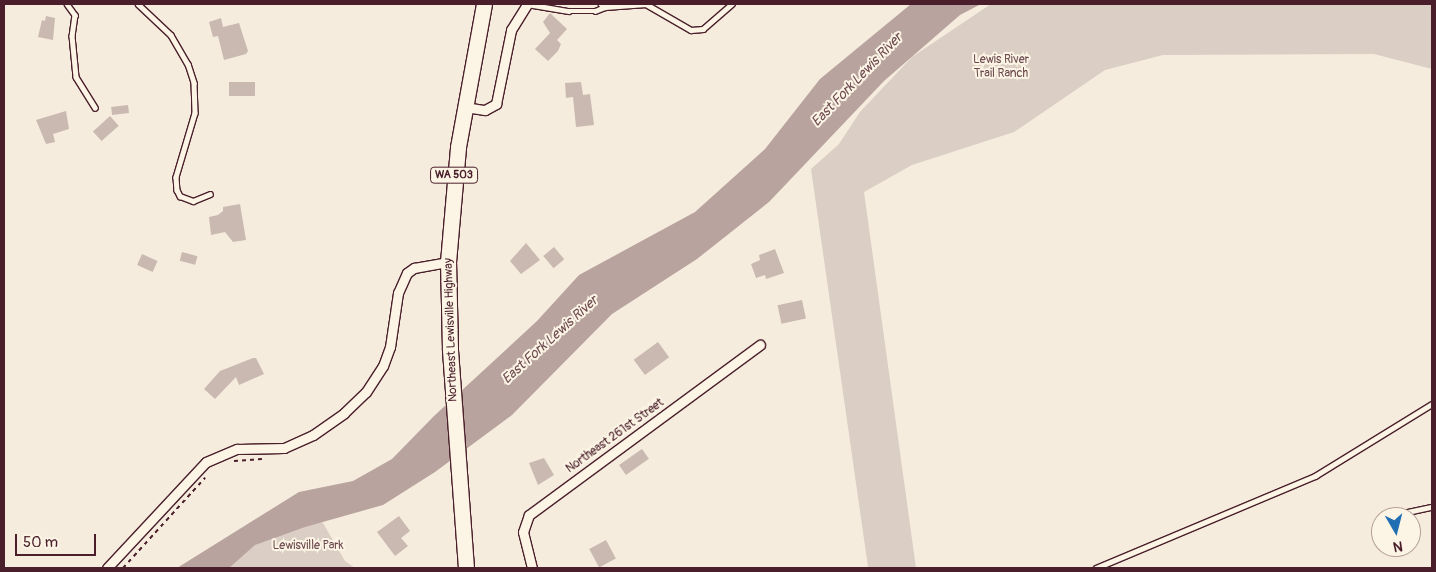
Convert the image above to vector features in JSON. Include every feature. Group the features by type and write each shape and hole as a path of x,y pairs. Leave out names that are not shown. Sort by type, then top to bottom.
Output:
{"main road":[{"name":"Northeast Lewisville Highway","path":"466,568 450,349 448,262 454,182 465,107 484,4"}],"street":[{"path":"465,107 485,110 496,104 512,30 527,4"},
{"path":"107,568 206,462 237,449 284,448 313,435 344,412 366,392 383,366 390,348 398,294 407,273 414,268 448,262"},
{"name":"Northeast 261st Street","path":"532,568 522,532 529,515 760,345"}],"lane":[{"path":"67,4 75,16 72,36 76,77 94,108"},
{"path":"138,4 171,35 184,54 194,83 194,113 176,178 176,190 180,196 193,201 210,194"},
{"path":"527,4 568,11 595,11 603,5 646,4 691,30 703,29 732,4"},
{"path":"1096,568 1315,476 1377,441 1432,404"}],"path":[{"path":"230,462 264,459"},
{"path":"123,568 210,472"}],"green space":[{"name":"Lewis River Trail Ranch","path":"991,4 1432,4 1432,69 1374,54 1163,55 1105,70 1014,132 912,165 864,192 916,568 860,568 868,567 811,169 839,144 860,112 912,57"},
{"name":"Lewisville Park","path":"318,520 323,523 345,561 355,568 224,568 245,548"}],"water":[{"name":"East Fork Lewis River","path":"911,4 981,4 960,15 884,81 769,202 697,259 612,314 512,415 435,472 383,505 305,527 255,545 229,568 177,568 299,492 353,481 392,459 434,416 537,321 579,275 695,212 765,149 820,79"}],"building":[{"path":"550,13 567,29 557,40 561,44 558,51 548,61 535,49 550,33 543,22"},
{"path":"46,16 55,18 53,40 38,37 42,20 45,21"},
{"path":"221,18 223,27 239,23 248,51 246,54 224,60 218,36 213,37 209,22"},
{"path":"229,82 255,82 255,96 229,96"},
{"path":"581,82 583,95 590,94 594,125 576,127 573,97 566,98 565,83"},
{"path":"128,105 129,113 112,115 111,107"},
{"path":"66,111 69,129 53,134 55,142 46,144 36,120"},
{"path":"110,116 119,126 102,141 93,131"},
{"path":"240,204 246,240 233,242 225,232 211,235 209,217 218,215 223,211 223,207"},
{"path":"526,243 540,260 521,274 510,261"},
{"path":"554,247 564,259 554,268 543,256"},
{"path":"775,249 784,273 766,279 765,275 756,278 751,264 760,260 759,255"},
{"path":"182,252 197,256 195,265 180,261"},
{"path":"142,254 158,261 153,272 137,265"},
{"path":"802,300 806,319 781,324 778,305"},
{"path":"658,342 669,357 645,375 634,360"},
{"path":"256,358 264,374 239,385 236,377 215,399 204,389 220,371"},
{"path":"642,449 649,459 626,475 619,465"},
{"path":"544,458 554,475 538,485 529,463"},
{"path":"399,516 410,531 401,538 408,546 395,556 377,532"},
{"path":"606,540 616,559 599,567 589,549"}]}
